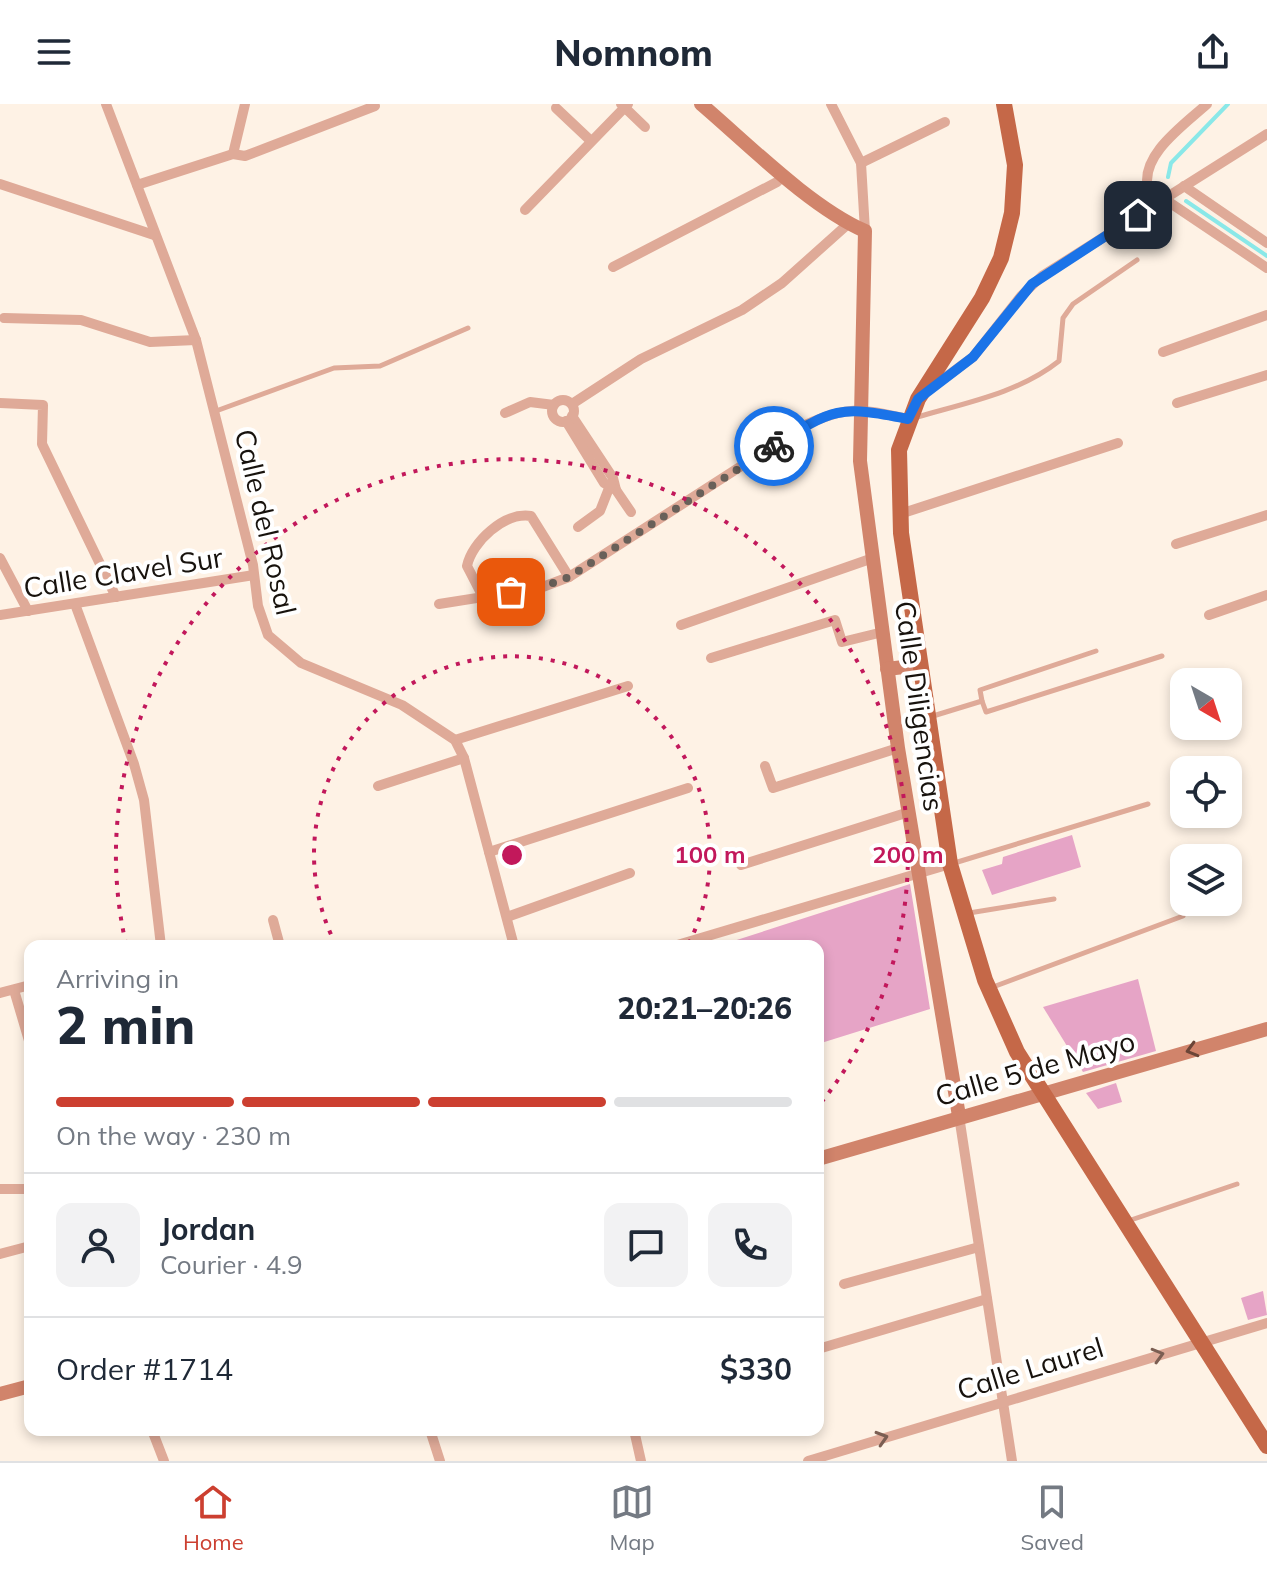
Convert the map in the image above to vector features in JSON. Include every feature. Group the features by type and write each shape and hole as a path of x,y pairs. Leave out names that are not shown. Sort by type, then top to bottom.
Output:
{"main road":[{"path":"1004,104 1015,165 1012,213 1001,258 982,298 918,399 899,450 900,514 950,864 988,989 1041,1094 1267,1446"}],"street":[{"name":"Calle del Rosal","path":"106,104 196,340 254,575 258,606 268,635 301,663 402,705 455,740 464,758 513,940"},
{"path":"233,154 245,104"},
{"path":"701,104 784,175 848,224 865,231"},
{"name":"Calle Diligencias","path":"831,104 861,163 865,231 860,461 898,748 1012,1461"},
{"path":"1207,104 1151,161 1145,175 1148,188 1267,268"},
{"path":"525,210 624,105 645,127"},
{"path":"137,185 233,154 245,156 375,106"},
{"path":"556,108 591,141"},
{"path":"861,163 945,122"},
{"path":"918,399 973,357 1021,296 1042,276 1267,134"},
{"path":"613,267 777,182 784,175"},
{"path":"0,184 154,235"},
{"path":"1182,187 1267,243"},
{"path":"554,405 554,417 570,414 641,359 742,310 782,283 848,224"},
{"path":"1163,352 1267,315"},
{"path":"4,318 81,320 150,342 196,340"},
{"path":"1177,403 1267,375"},
{"path":"505,413 530,402 554,405 560,400 631,512"},
{"path":"0,403 43,405 42,444 116,597"},
{"path":"439,604 540,588 569,577 805,425 837,411 859,409 908,419"},
{"path":"900,514 1118,443"},
{"path":"578,527 600,511 613,485"},
{"path":"482,595 467,566 470,550 498,526 521,515 531,516 569,577"},
{"path":"1176,544 1267,515"},
{"path":"0,558 28,611"},
{"path":"681,625 873,558"},
{"name":"Calle Clavel Sur","path":"0,615 254,575"},
{"path":"1209,615 1267,595"},
{"path":"75,604 134,764 144,800 160,940"},
{"path":"711,658 835,620 842,642 883,632"},
{"path":"887,669 920,665"},
{"path":"455,740 628,686"},
{"path":"765,766 773,788 898,748"},
{"path":"378,786 464,758"},
{"path":"489,852 688,788"},
{"path":"741,865 909,812"},
{"path":"694,940 950,864"},
{"path":"507,917 630,873"},
{"path":"273,920 278,940"},
{"path":"0,993 24,987"},
{"path":"14,990 24,1024"},
{"name":"Calle 5 de Mayo","path":"824,1157 1267,1029"},
{"path":"0,1189 24,1189"},
{"path":"844,1284 979,1247"},
{"path":"0,1254 24,1248"},
{"path":"824,1347 987,1299"},
{"name":"Calle Laurel","path":"808,1461 1267,1323"},
{"path":"0,1394 24,1388"},
{"path":"154,1436 164,1461"},
{"path":"432,1436 440,1461"},
{"path":"635,1436 641,1461"}],"lane":[{"path":"908,419 986,398 1041,376 1059,361 1063,318 1073,304 1137,260"},
{"path":"215,411 334,368 380,366 468,328"},
{"path":"1096,651 980,690 986,712 1162,656"},
{"path":"928,717 982,701"},
{"path":"950,864 1148,804"},
{"path":"964,914 1054,899"},
{"path":"988,989 1183,916"},
{"path":"1125,1222 1237,1184"}],"building":[{"path":"1072,835 1081,867 992,895 982,870 1002,864 1003,857"},
{"path":"910,884 930,1009 824,1042 824,940 737,940"},
{"path":"1138,979 1156,1051 1083,1072 1043,1007"},
{"path":"1116,1083 1122,1102 1098,1109 1086,1093"},
{"path":"1263,1291 1267,1315 1248,1320 1241,1298"}],"waterway":[{"path":"1168,177 1171,163 1228,104"},
{"path":"1186,201 1267,256"}],"way so far":[{"path":"511,592 540,588 569,577 774,446"}],"route":[{"path":"774,446 805,425 837,411 859,409 908,419 918,399 973,357 1032,284 1138,215"}]}
